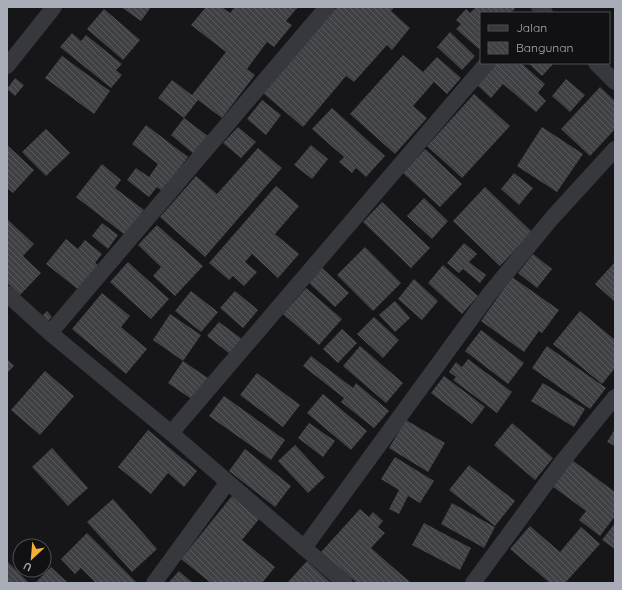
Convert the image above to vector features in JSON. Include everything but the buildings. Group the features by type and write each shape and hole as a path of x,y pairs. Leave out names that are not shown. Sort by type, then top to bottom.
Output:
{"street":[{"path":"7,66 54,7"},
{"path":"50,333 327,7"},
{"path":"171,433 486,64"},
{"path":"597,64 615,82"},
{"path":"304,548 490,294 552,218 615,149"},
{"path":"7,294 50,333 171,433 227,483 345,583"},
{"path":"473,583 562,462 615,397"},
{"path":"154,583 227,483"}]}
